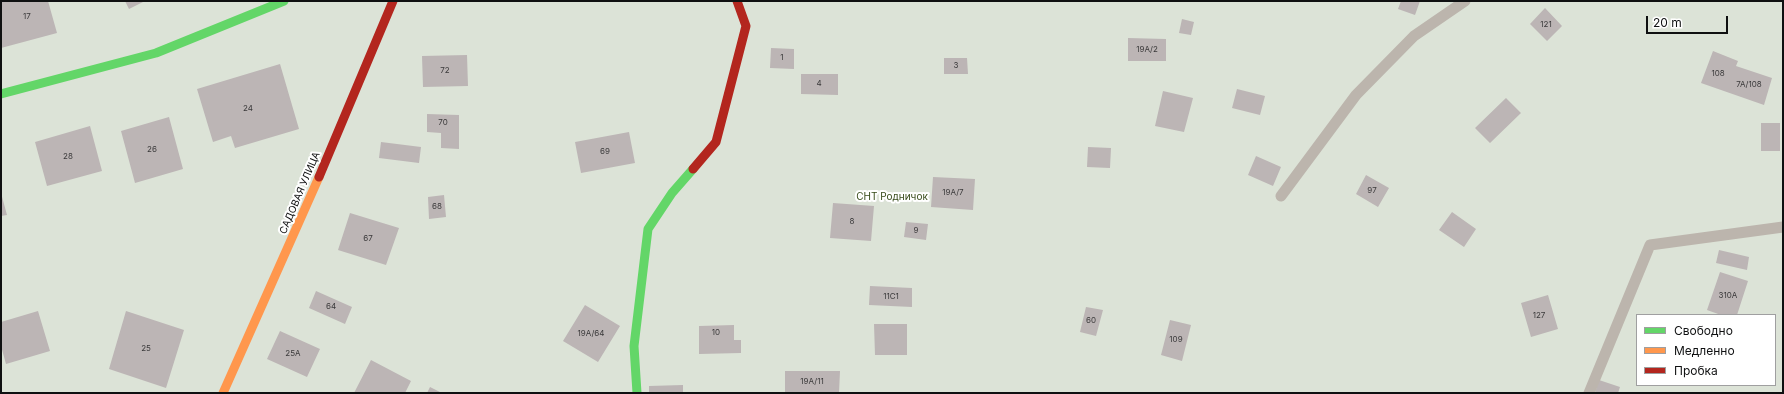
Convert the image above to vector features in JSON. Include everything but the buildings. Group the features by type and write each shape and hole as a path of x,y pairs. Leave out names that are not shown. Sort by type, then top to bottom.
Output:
{"street":[{"path":"1,94 156,53 284,1"},
{"name":"САДОВАЯ УЛИЦА","path":"223,393 302,218 394,1"},
{"path":"637,393 634,346 648,229 672,193 716,142 746,26 737,1"}],"lane":[{"path":"1281,196 1356,94 1414,36 1465,1"},
{"path":"1588,393 1650,245 1783,227"}],"green space":[{"name":"СНТ Родничок","path":"1,1 1783,1 1783,393 1,393"}],"traffic: fast":[{"path":"1,94 156,53 284,1"},
{"path":"637,393 634,346 648,229 672,193 693,169"}],"traffic: slow":[{"path":"223,393 319,177"}],"traffic: jam":[{"path":"319,177 393,1"},
{"path":"693,169 716,142 746,26 737,1"}]}
